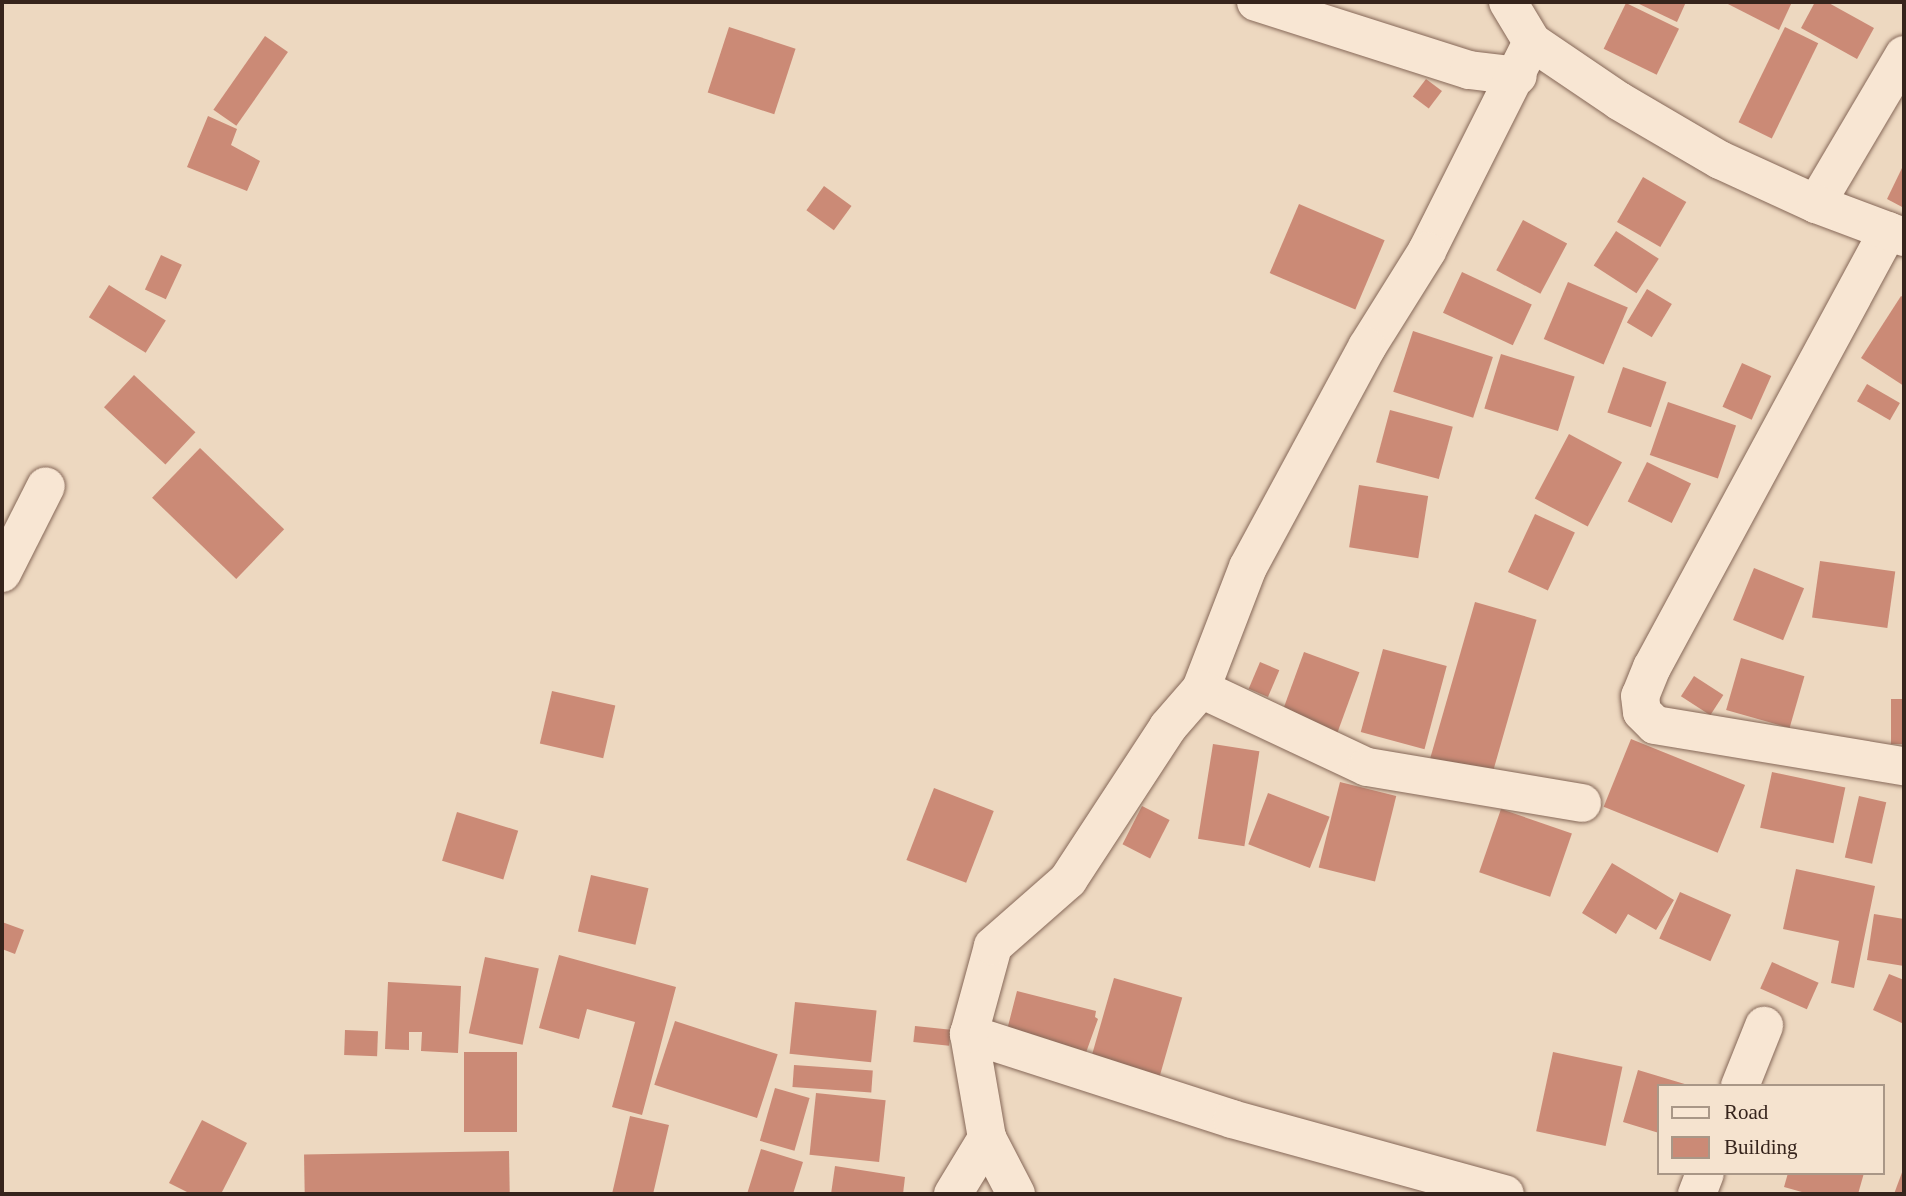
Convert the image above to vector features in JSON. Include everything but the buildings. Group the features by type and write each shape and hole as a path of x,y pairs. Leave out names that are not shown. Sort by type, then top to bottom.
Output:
{"street":[{"path":"1256,2 1469,70 1525,59 1619,100 1720,160 1816,204 1896,234 1659,654 1640,696 1642,712 1655,725 1904,766"},
{"path":"1016,1194 988,1138 969,1034 993,946 1068,880 1168,727 1201,689 1248,567 1367,347 1427,251 1525,59 1508,2"},
{"path":"1816,204 1904,55"},
{"path":"2,573 46,486"},
{"path":"1201,689 1367,767 1583,803"},
{"path":"1741,1084 1764,1026"},
{"path":"969,1034 1232,1119 1505,1194"},
{"path":"953,1194 988,1138"},
{"path":"1697,1194 1704,1175"}]}
